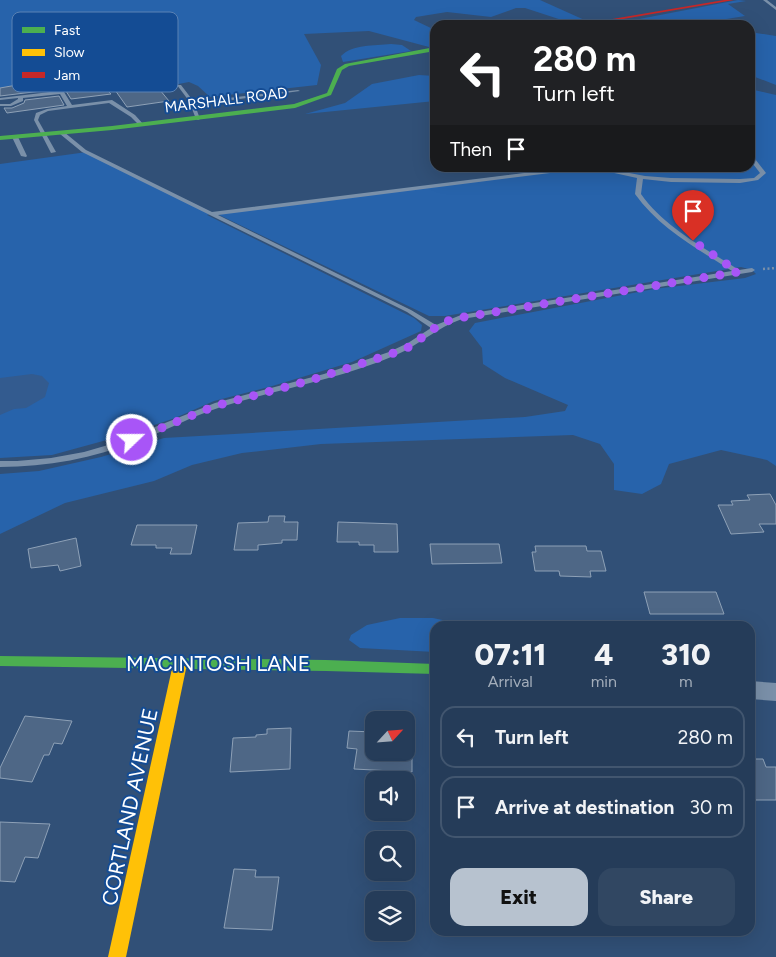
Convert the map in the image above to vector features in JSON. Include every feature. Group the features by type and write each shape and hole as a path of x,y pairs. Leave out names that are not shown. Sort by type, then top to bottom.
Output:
{"street":[{"path":"610,20 732,0"},
{"name":"MARSHALL ROAD","path":"0,138 198,119 308,103 329,94 340,69 347,65 430,50"},
{"name":"MACINTOSH LANE","path":"0,662 356,665 430,669"},
{"name":"CORTLAND AVENUE","path":"117,957 180,664"},
{"path":"755,690 776,692"}],"lane":[{"path":"765,0 776,10"},
{"path":"179,86 193,104 198,119"},
{"path":"193,104 298,91"},
{"path":"0,99 58,92 62,94 70,106"},
{"path":"0,105 18,102 21,100 20,96"},
{"path":"53,152 36,120 36,116 47,110 112,102 136,118 142,125"},
{"path":"62,133 84,151 409,311 436,328"},
{"path":"15,137 24,156"},
{"path":"617,172 640,177 671,180 750,180 760,177 763,173 755,163"},
{"path":"210,214 542,172"},
{"path":"640,177 638,194 646,207 670,226 738,272"},
{"path":"0,464 45,461 82,454 132,440 215,406 308,381 391,354 421,340 445,322 471,315 752,270"}],"shaded area":[{"path":"0,0 540,0 585,20 562,20 525,8 516,8 491,17 447,12 416,17 414,20 430,28 429,47 369,31 304,34 321,65 317,85 210,97 198,86 189,82 178,84 178,12 12,12 12,86 0,88"},
{"path":"738,0 746,1 728,4 745,16 720,20 634,20"},
{"path":"755,33 776,36 776,85 755,77"},
{"path":"402,45 411,51 343,62 341,56 351,49 358,47"},
{"path":"419,75 430,76 430,102 305,114 345,103 372,84"},
{"path":"755,90 776,95 776,466 767,460 721,450 669,464 661,484 642,494 614,490 614,464 600,444 573,435 321,444 242,453 192,465 154,481 65,503 0,534 0,474 39,471 101,457 164,438 525,417 565,411 568,405 505,378 483,364 482,348 469,331 475,323 654,289 745,278 756,274 752,270 741,267 445,316 429,316 215,213 532,172 755,172"},
{"path":"87,152 210,214 207,215 414,318 422,325 421,331 352,362 214,401 175,418 125,435 52,455 0,458 0,164"},
{"path":"32,374 42,376 49,383 45,397 26,408 14,409 0,415 0,378"},
{"path":"400,618 433,618 447,621 430,621 430,652 360,648 349,640 351,635 367,625"}],"building":[{"path":"12,86 12,92 33,92 0,96 0,88"},
{"path":"67,92 109,92 111,94 71,99"},
{"path":"116,92 162,92 169,101 127,107"},
{"path":"59,96 64,105 7,113 4,108 12,108 24,103 25,100"},
{"path":"770,494 776,505 776,524 759,524 764,532 731,534 718,505 733,505 731,501 750,500 747,495"},
{"path":"269,516 285,516 284,522 298,522 297,540 282,540 282,543 258,545 258,550 234,550 238,523 268,522"},
{"path":"338,522 397,524 398,552 374,552 374,545 359,545 359,542 337,542"},
{"path":"137,525 197,525 191,554 170,554 172,548 156,548 156,545 131,545"},
{"path":"76,538 81,566 60,571 58,565 31,568 28,549"},
{"path":"430,544 499,544 502,563 432,564"},
{"path":"535,546 586,546 587,551 601,551 606,571 590,571 591,577 560,576 559,571 535,571 532,552 536,552"},
{"path":"644,592 716,592 724,614 650,614"},
{"path":"25,716 72,721 62,744 54,743 49,755 44,755 32,782 0,778 0,768"},
{"path":"291,728 290,769 230,772 233,738 256,737 256,735 267,734 267,729"},
{"path":"349,731 365,732 365,761 412,761 412,771 354,769 357,749 347,748"},
{"path":"755,759 763,759 766,767 776,767 776,800 755,800"},
{"path":"0,822 50,824 38,858 25,857 15,882 0,881"},
{"path":"234,869 256,870 255,877 279,877 272,930 224,928"}],"traffic: fast":[{"path":"0,138 112,128 295,106 329,94 340,69 347,65 430,50"},
{"path":"0,661 430,669"}],"traffic: slow":[{"path":"117,957 180,664"}],"traffic: jam":[{"path":"610,20 732,0"}],"route":[{"path":"132,440 215,406 308,381 391,354 409,347 439,325 452,319 738,272 693,241"}]}
